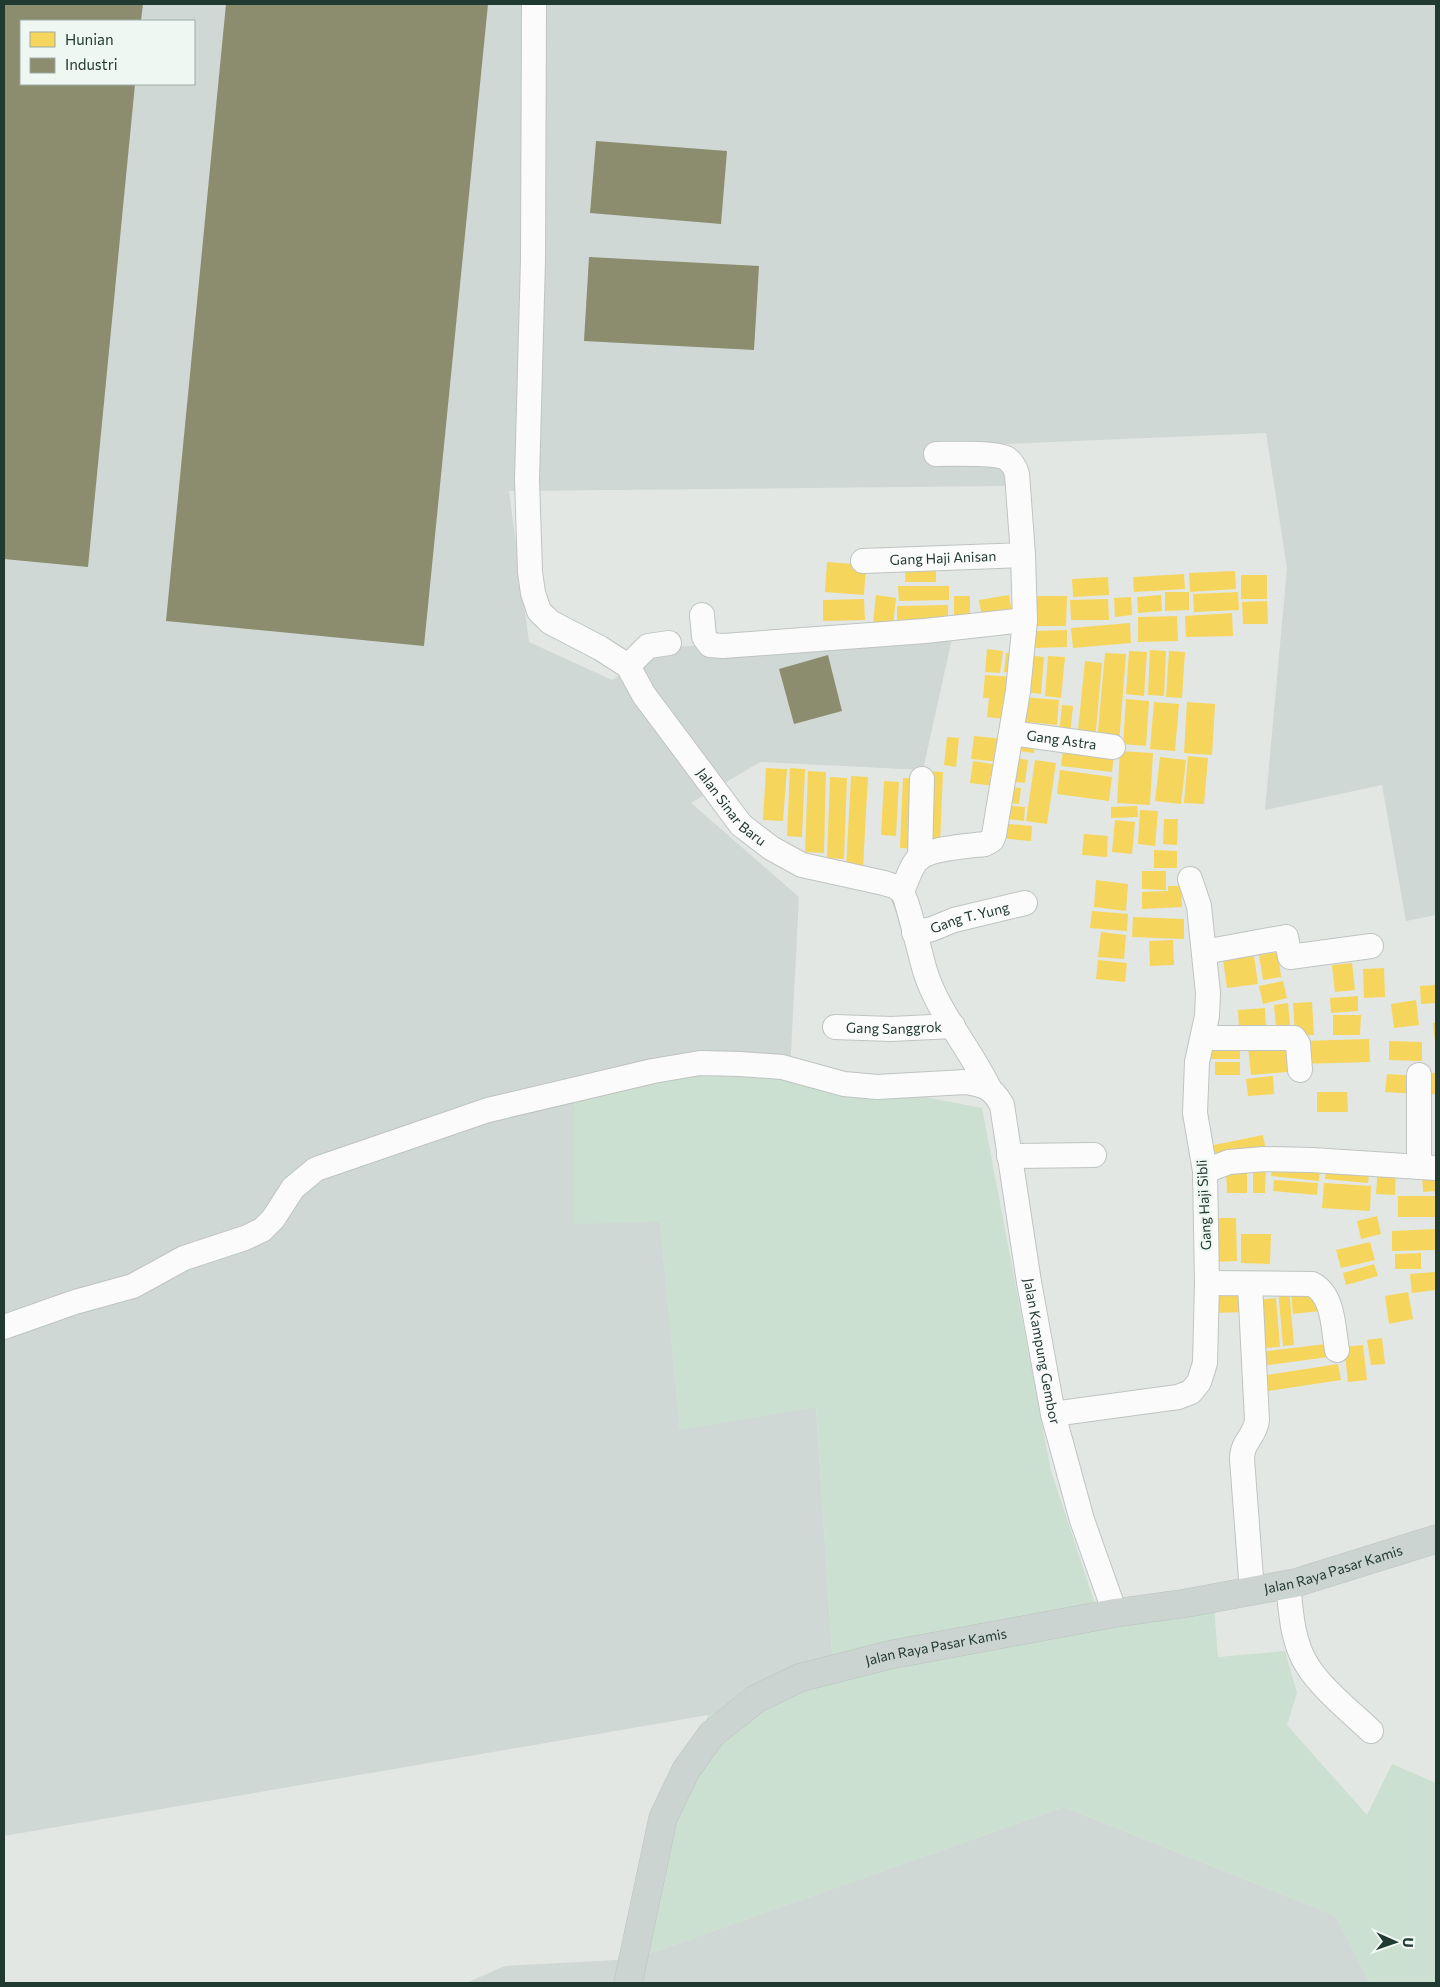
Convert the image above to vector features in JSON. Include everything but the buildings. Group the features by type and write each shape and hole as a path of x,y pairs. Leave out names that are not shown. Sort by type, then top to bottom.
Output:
{"main road":[{"name":"Jalan Raya Pasar Kamis","path":"628,1983 663,1818 686,1770 712,1734 756,1699 799,1678 889,1655 1115,1612 1187,1603 1288,1584 1436,1539"}],"street":[{"name":"Jalan Sinar Baru","path":"534,4 533,260 527,478 530,572 533,594 539,611 550,622 600,648 628,666 644,695 741,825 771,848 802,866 884,883 895,886 902,891"},
{"path":"936,454 999,456 1012,462 1017,474 1023,556 1025,620 1018,690 996,826 992,840 985,844 931,852 920,858 912,868 902,891 906,899 931,991 979,1068 989,1088"},
{"name":"Gang Haji Anisan","path":"863,561 1023,556"},
{"path":"702,615 704,637 710,645 723,646 925,631 1025,620"},
{"path":"628,666 648,646 669,643"},
{"name":"Gang Astra","path":"1012,732 1113,747"},
{"path":"920,858 922,779"},
{"name":"Gang Haji Sibli","path":"1053,1414 1178,1397 1191,1392 1199,1382 1205,1363 1207,1284 1205,1171 1195,1113 1196,1081 1208,993 1199,906 1190,879"},
{"name":"Gang T. Yung","path":"914,933 932,929 954,920 1025,903"},
{"path":"1204,952 1286,937 1290,957 1371,946"},
{"name":"Gang Sanggrok","path":"834,1027 891,1029 953,1026"},
{"path":"1203,1038 1294,1038 1298,1044 1300,1070"},
{"path":"4,1327 75,1302 133,1286 184,1258 245,1238 262,1230 274,1219 293,1188 316,1169 498,1108 653,1071 700,1063 782,1068 844,1084 877,1087 965,1082 989,1088"},
{"path":"1205,1171 1229,1162 1264,1159 1428,1167 1419,1075"},
{"name":"Jalan Kampung Gembor","path":"989,1088 996,1094 1002,1105 1029,1282 1053,1414 1082,1520 1115,1612"},
{"path":"1009,1156 1094,1155"},
{"path":"1207,1284 1312,1284 1320,1288 1328,1299 1337,1350"},
{"path":"1250,1284 1257,1420 1252,1436 1244,1446 1242,1459 1252,1591"},
{"path":"1288,1584 1292,1624 1307,1666 1319,1681 1371,1731"}],"shaded area":[{"path":"4,4 1436,4 1436,915 1406,921 1382,785 1265,810 1287,568 1266,433 1006,444 1007,486 509,491 529,642 612,680 668,647 953,634 923,770 760,762 691,803 799,897 790,1071 660,1221 680,1429 816,1407 834,1682 708,1715 4,1836"},
{"path":"1064,1807 1336,1916 1370,1983 466,1983 505,1966 634,1959"}],"green space":[{"path":"675,1068 790,1071 982,1108 1051,1471 1101,1622 1214,1607 1218,1657 1285,1651 1297,1693 1287,1725 1367,1815 1392,1764 1436,1783 1436,1983 1370,1983 1336,1916 1064,1807 634,1959 708,1715 834,1682 816,1407 680,1430 660,1222 574,1224 574,1095"}]}
